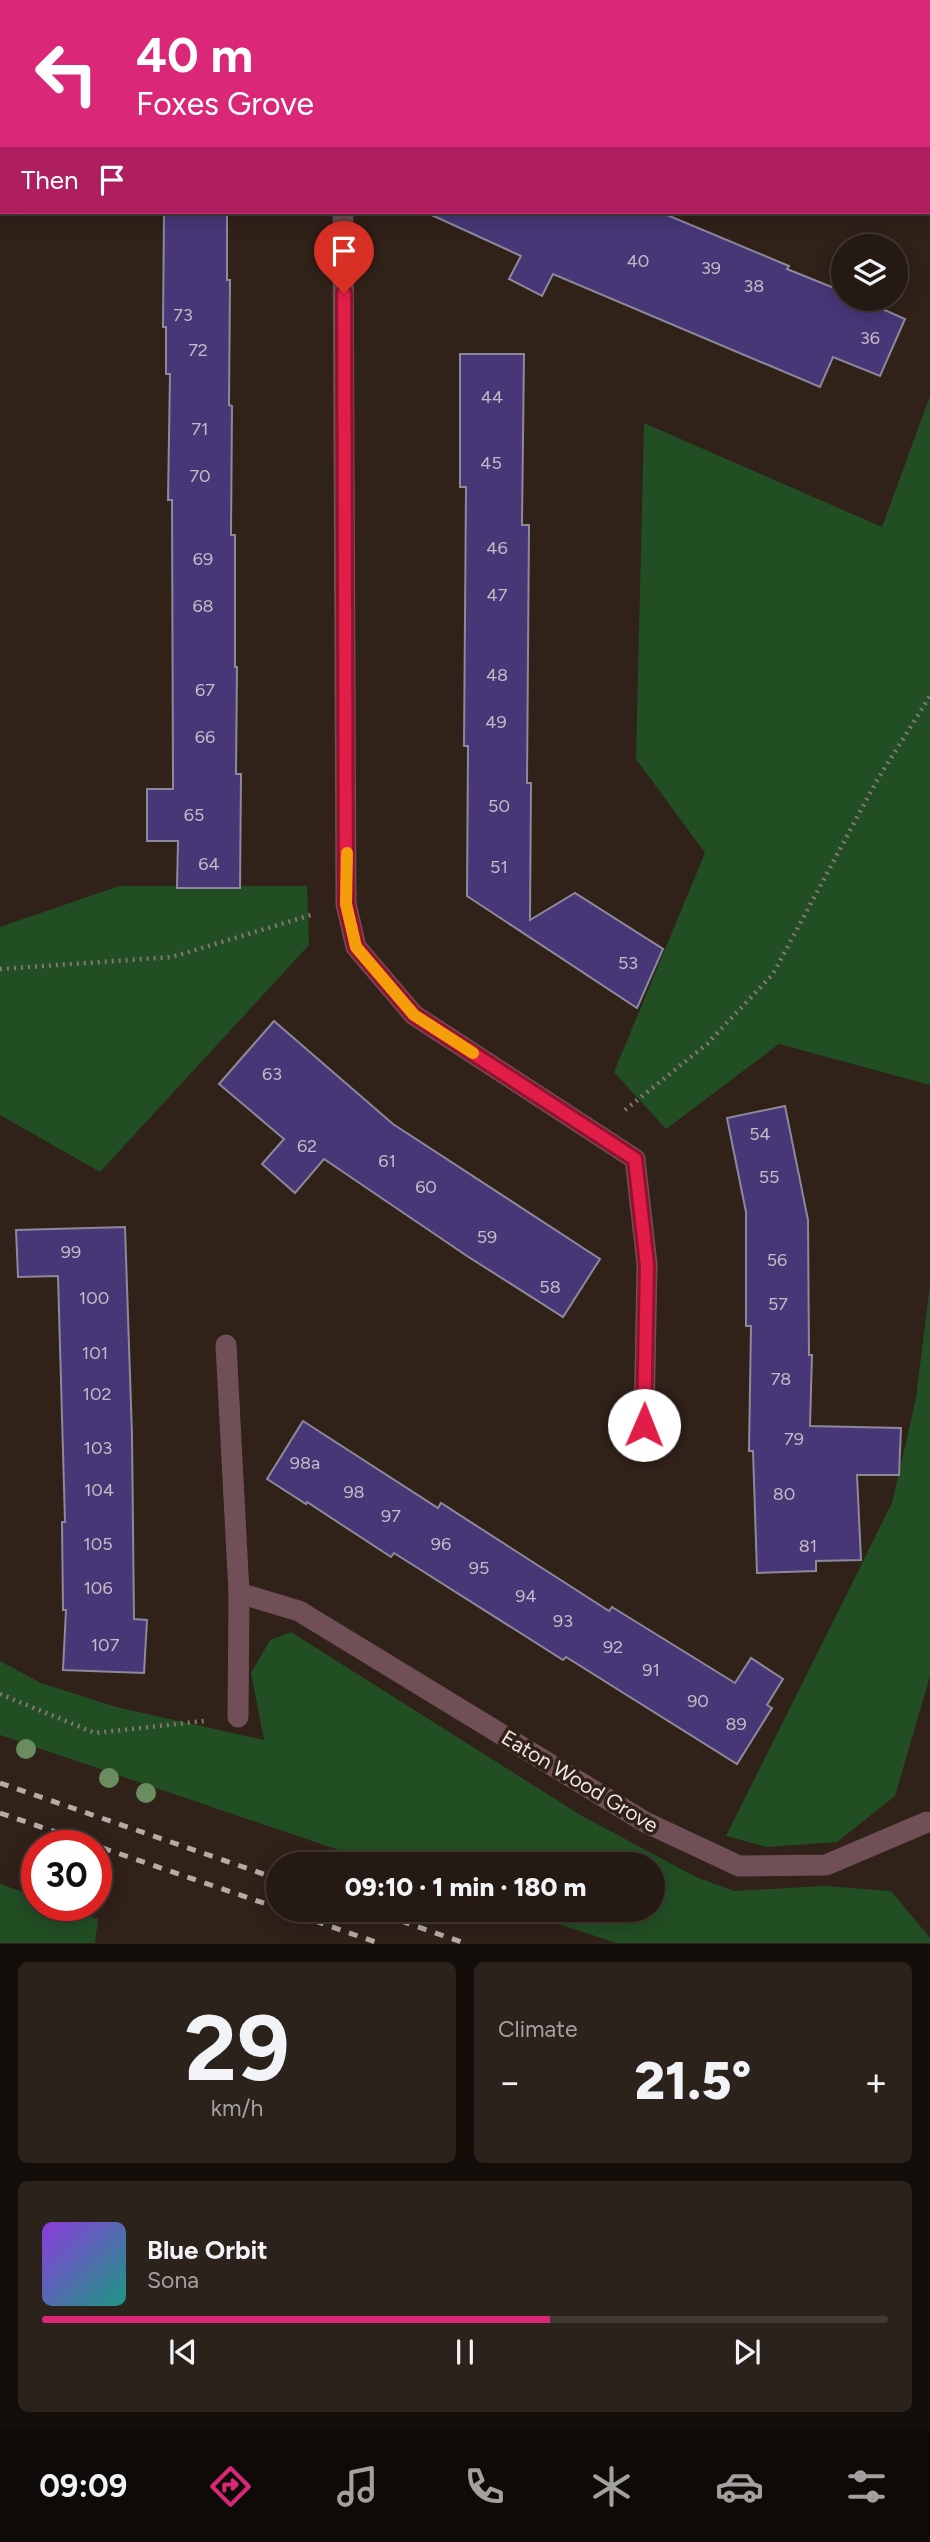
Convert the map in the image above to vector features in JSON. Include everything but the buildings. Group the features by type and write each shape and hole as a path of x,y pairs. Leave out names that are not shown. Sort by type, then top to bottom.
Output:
{"street":[{"path":"344,214 346,904 356,947 414,1015 635,1159 647,1265 644,1425"},
{"path":"226,1345 239,1593 238,1717"},
{"name":"Eaton Wood Grove","path":"239,1593 299,1611 645,1822 739,1866 826,1866 929,1824"}],"path":[{"path":"595,1134 707,1044 773,974 876,782 930,696"},
{"path":"0,969 172,957 346,904"},
{"path":"0,1694 96,1733 238,1717"}],"green space":[{"path":"930,396 930,1085 779,1044 666,1129 614,1072 705,853 636,759 644,423 882,527"},
{"path":"119,886 307,886 309,945 100,1172 0,1115 0,927"},
{"path":"930,1284 930,1676 895,1796 837,1842 767,1847 726,1836 892,1503 916,1398"},
{"path":"291,1632 582,1816 649,1852 345,1852 0,1735 0,1661 41,1683 116,1707 264,1740 251,1673 270,1640"},
{"path":"665,1860 696,1877 734,1891 824,1886 891,1891 930,1938 930,1943 616,1943 553,1922 665,1922"},
{"path":"0,1884 21,1891 21,1921 98,1921 95,1943 0,1943"}],"railway":[{"path":"0,1783 266,1875"},
{"path":"0,1813 266,1904"},
{"path":"318,1922 381,1944"},
{"path":"404,1922 467,1944"}],"slow traffic":[{"path":"347,853 346,904 356,947 414,1015 473,1053"}],"route":[{"path":"344,293 346,904 356,947 414,1015 635,1159 647,1265 644,1425"}]}
